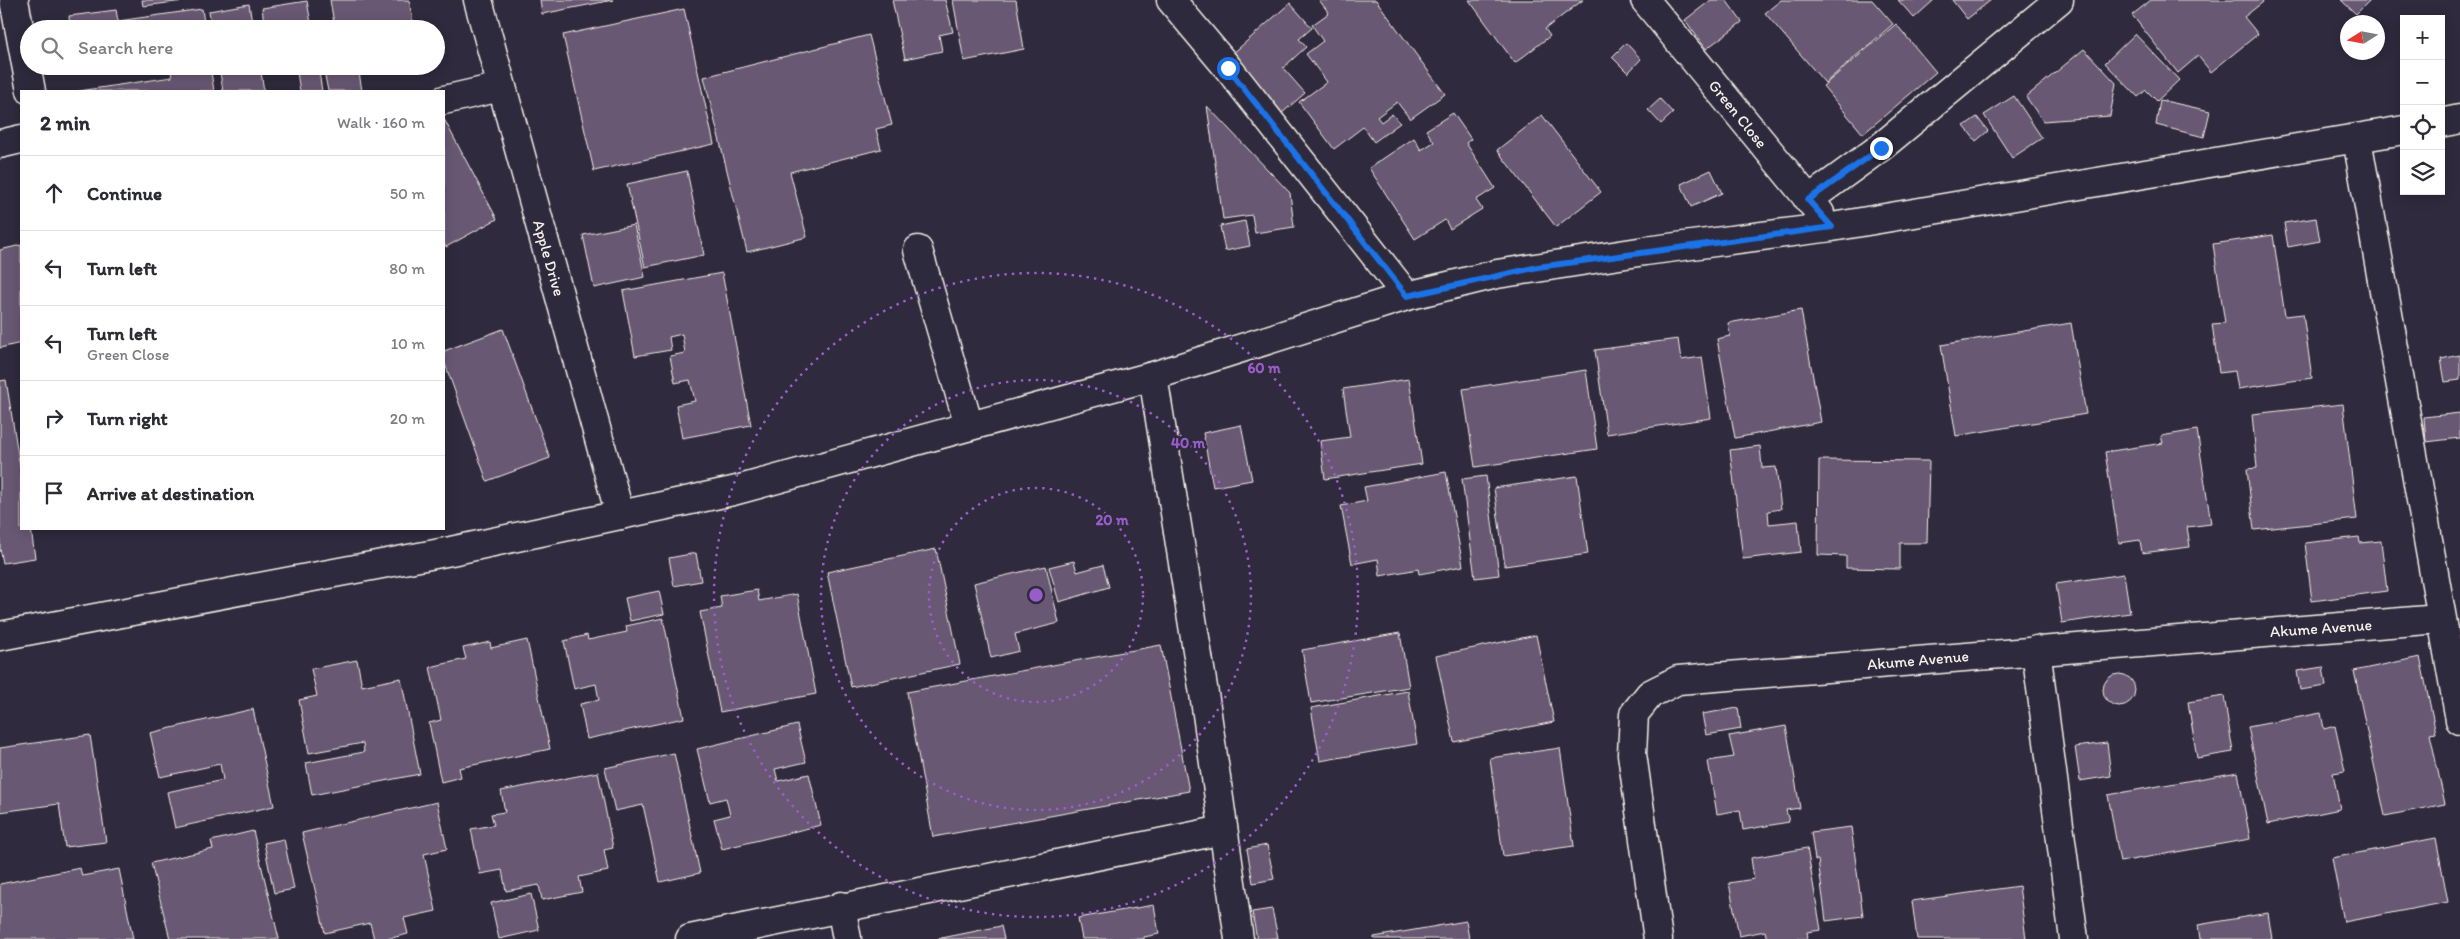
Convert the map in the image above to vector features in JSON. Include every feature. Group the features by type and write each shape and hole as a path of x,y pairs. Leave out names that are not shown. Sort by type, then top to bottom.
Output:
{"street":[{"path":"14,0 20,32"},
{"name":"Apple Drive","path":"478,0 620,515"},
{"path":"1171,0 1228,68 1407,296"},
{"name":"Green Close","path":"1645,0 1832,227"},
{"path":"1808,200 1881,148 2058,0"},
{"path":"28,75 31,90"},
{"path":"445,100 501,87"},
{"path":"2445,122 2460,119"},
{"path":"0,636 451,551 732,491 1153,376 1407,296 1538,267 1832,227 2400,131"},
{"path":"2357,139 2440,619 2460,720"},
{"path":"0,144 20,140"},
{"path":"918,250 969,426"},
{"path":"1153,376 1205,700 1239,939"},
{"name":"Akume Avenue","path":"1658,939 1632,754 1634,714 1650,694 1678,680 2440,619"},
{"path":"2036,650 2074,939"},
{"path":"690,939 840,906 1223,830"},
{"path":"840,906 847,939"}],"building":[{"path":"142,0 192,0 143,6"},
{"path":"330,0 409,0 413,20 333,20"},
{"path":"540,0 613,0 542,14"},
{"path":"892,0 945,0 953,32 939,35 942,51 905,59"},
{"path":"953,0 1016,0 1024,49 964,61"},
{"path":"1319,0 1376,0 1445,94 1410,119 1397,102 1377,117 1381,122 1392,114 1400,123 1374,142 1363,127 1334,149 1299,102 1327,82 1306,54 1323,41 1312,25 1329,13"},
{"path":"1469,0 1583,0 1545,29 1550,36 1515,63"},
{"path":"1711,0 1726,0 1742,22 1706,49 1685,20"},
{"path":"1781,0 1872,0 1893,24 1825,83 1765,13"},
{"path":"1898,0 1934,0 1914,18"},
{"path":"1952,0 1991,0 1967,19"},
{"path":"2151,0 2262,0 2263,2 2244,17 2258,34 2211,72 2198,56 2178,73 2132,15"},
{"path":"2341,0 2370,0 2356,14"},
{"path":"307,1 310,20 264,20 262,8"},
{"path":"1290,3 1312,28 1299,39 1306,47 1283,68 1305,93 1281,114 1230,56"},
{"path":"249,4 252,20 210,20 209,11"},
{"path":"202,9 204,20 125,20"},
{"path":"684,9 714,144 594,171 563,35"},
{"path":"116,10 118,20 69,20 69,16"},
{"path":"1896,24 1936,72 1863,134 1823,86"},
{"path":"2135,34 2179,80 2157,101 2146,90 2138,97 2105,63"},
{"path":"869,35 892,125 876,129 881,149 790,172 807,237 747,252 704,77"},
{"path":"1626,43 1641,59 1628,73 1612,57"},
{"path":"2084,49 2116,83 2110,116 2043,121 2026,97"},
{"path":"172,75 211,75 214,90 86,90 172,77"},
{"path":"220,75 261,75 264,90 223,90"},
{"path":"297,75 319,75 322,90 300,90"},
{"path":"325,75 359,75 362,90 328,90"},
{"path":"2014,96 2042,138 2012,158 1984,115"},
{"path":"1660,99 1673,113 1661,124 1648,110"},
{"path":"2160,100 2210,111 2204,137 2156,125"},
{"path":"1207,106 1290,193 1294,227 1255,233 1252,215 1223,219"},
{"path":"1453,113 1471,139 1466,143 1495,188 1476,200 1482,209 1450,229 1445,220 1415,239 1369,168 1414,138 1421,150 1434,142 1426,130"},
{"path":"1542,115 1601,192 1556,227 1497,150"},
{"path":"1977,117 1988,131 1976,141 1964,126"},
{"path":"445,121 497,219 446,247 445,245"},
{"path":"1711,170 1722,193 1691,207 1681,184"},
{"path":"687,171 704,255 645,267 627,184"},
{"path":"2316,218 2320,241 2288,247 2284,223"},
{"path":"1245,221 1250,246 1225,251 1220,226"},
{"path":"634,225 645,277 594,288 583,235"},
{"path":"2273,235 2285,316 2303,314 2312,378 2238,389 2235,371 2219,373 2212,324 2225,323 2213,244"},
{"path":"20,245 20,343 0,348 0,250"},
{"path":"722,273 751,425 682,438 676,405 695,401 690,380 675,383 670,356 685,353 682,334 669,337 671,350 635,356 623,291"},
{"path":"1801,310 1821,422 1735,438 1717,339 1730,336 1728,323"},
{"path":"2071,323 2086,414 1956,436 1941,345"},
{"path":"503,329 550,458 487,481 445,364 445,351"},
{"path":"1678,339 1681,360 1702,357 1711,418 1607,434 1595,350"},
{"path":"2460,355 2460,380 2445,382 2441,359"},
{"path":"1586,370 1597,449 1475,467 1463,389"},
{"path":"1409,379 1422,464 1325,479 1320,441 1350,437 1343,389"},
{"path":"6,380 20,467 20,530 31,530 35,558 3,563 0,548 0,381"},
{"path":"2343,404 2357,519 2254,530 2247,469 2257,468 2252,414"},
{"path":"2460,413 2460,438 2426,442 2424,417"},
{"path":"1241,425 1252,480 1213,487 1203,433"},
{"path":"2197,430 2211,524 2187,527 2190,547 2142,553 2140,540 2119,543 2105,452 2163,443 2161,436"},
{"path":"1760,446 1762,468 1776,467 1781,509 1768,511 1769,524 1798,521 1801,552 1743,559 1730,450"},
{"path":"1819,460 1929,461 1927,543 1900,543 1900,569 1846,568 1846,556 1818,555"},
{"path":"1446,472 1463,566 1419,574 1418,569 1380,576 1378,559 1352,564 1341,506 1367,501 1364,487"},
{"path":"1486,476 1499,575 1475,578 1462,479"},
{"path":"1577,476 1588,554 1505,566 1494,488"},
{"path":"2359,537 2360,543 2381,541 2387,591 2312,601 2305,543"},
{"path":"936,549 960,664 851,687 827,572"},
{"path":"696,553 701,581 674,586 669,558"},
{"path":"1074,561 1077,572 1103,565 1109,587 1059,602 1049,567"},
{"path":"1046,566 1059,623 1015,634 1019,651 991,658 974,583"},
{"path":"2124,574 2130,613 2062,623 2056,584"},
{"path":"757,590 759,601 797,594 816,694 720,712 700,612 722,608 720,596"},
{"path":"659,591 664,614 630,621 625,598"},
{"path":"663,618 684,718 587,739 580,704 599,700 596,684 574,689 564,641 587,635 588,640 627,632 626,626"},
{"path":"1400,633 1409,687 1311,703 1302,650"},
{"path":"1536,635 1554,722 1454,742 1436,656"},
{"path":"527,640 550,749 459,768 461,777 441,782 429,723 441,720 430,667 466,659 463,648 490,642 491,648"},
{"path":"1161,645 1189,791 933,837 907,692"},
{"path":"2420,657 2436,733 2430,734 2445,804 2385,816 2354,671"},
{"path":"357,660 362,686 401,678 420,774 312,795 306,763 364,752 363,743 309,753 299,700 317,696 311,669"},
{"path":"2323,667 2326,686 2300,690 2297,671"},
{"path":"2119,674 2130,679 2135,690 2130,701 2119,706 2108,701 2103,690 2108,679"},
{"path":"1408,691 1417,744 1320,761 1311,708"},
{"path":"2224,696 2233,752 2197,758 2188,702"},
{"path":"1738,708 1741,729 1706,735 1702,714"},
{"path":"253,709 274,806 175,828 167,792 223,780 220,764 160,777 150,733"},
{"path":"2321,713 2324,729 2335,726 2345,771 2333,773 2340,809 2268,824 2248,727"},
{"path":"797,725 806,762 775,769 778,781 809,774 821,825 722,849 714,819 730,815 726,798 710,802 697,749"},
{"path":"1786,726 1800,808 1786,810 1789,822 1743,830 1740,810 1717,814 1708,761 1734,757 1729,736"},
{"path":"90,735 106,842 65,847 59,804 0,812 0,748"},
{"path":"2107,743 2111,776 2080,781 2075,747"},
{"path":"1560,748 1574,846 1503,856 1490,758"},
{"path":"674,753 700,873 660,882 643,805 615,811 605,768"},
{"path":"598,772 613,848 604,850 608,871 579,877 582,892 542,900 539,885 506,891 502,870 480,874 471,829 494,825 491,814 505,812 501,791"},
{"path":"2238,772 2250,839 2120,862 2108,795"},
{"path":"437,802 447,849 424,854 436,911 404,918 408,934 387,939 374,939 370,923 325,933 302,833"},
{"path":"1851,827 1863,916 1826,921 1818,860 1815,860 1811,832"},
{"path":"253,831 279,939 170,939 151,863 213,849 211,841"},
{"path":"2436,838 2448,902 2344,922 2332,858"},
{"path":"284,839 294,889 274,893 264,843"},
{"path":"1267,845 1274,879 1253,883 1247,849"},
{"path":"1807,848 1821,930 1807,932 1808,938 1805,939 1767,939 1765,931 1739,936 1729,883 1754,879 1751,858"},
{"path":"80,868 82,876 119,869 133,939 0,939 0,884"},
{"path":"2019,886 2026,939 1917,939 1912,901"},
{"path":"531,894 539,930 499,939 491,903"},
{"path":"1154,905 1159,934 1144,937 1144,939 1082,939 1078,918"},
{"path":"1272,909 1278,938 1257,939 1252,912"},
{"path":"2268,913 2272,939 2200,939 2198,925"},
{"path":"1466,921 1469,939 1374,939 1374,937"},
{"path":"1001,926 1004,939 937,939"}],"route":[{"path":"1228,68 1407,296 1497,274 1538,267 1832,227 1808,200 1881,148"}]}
